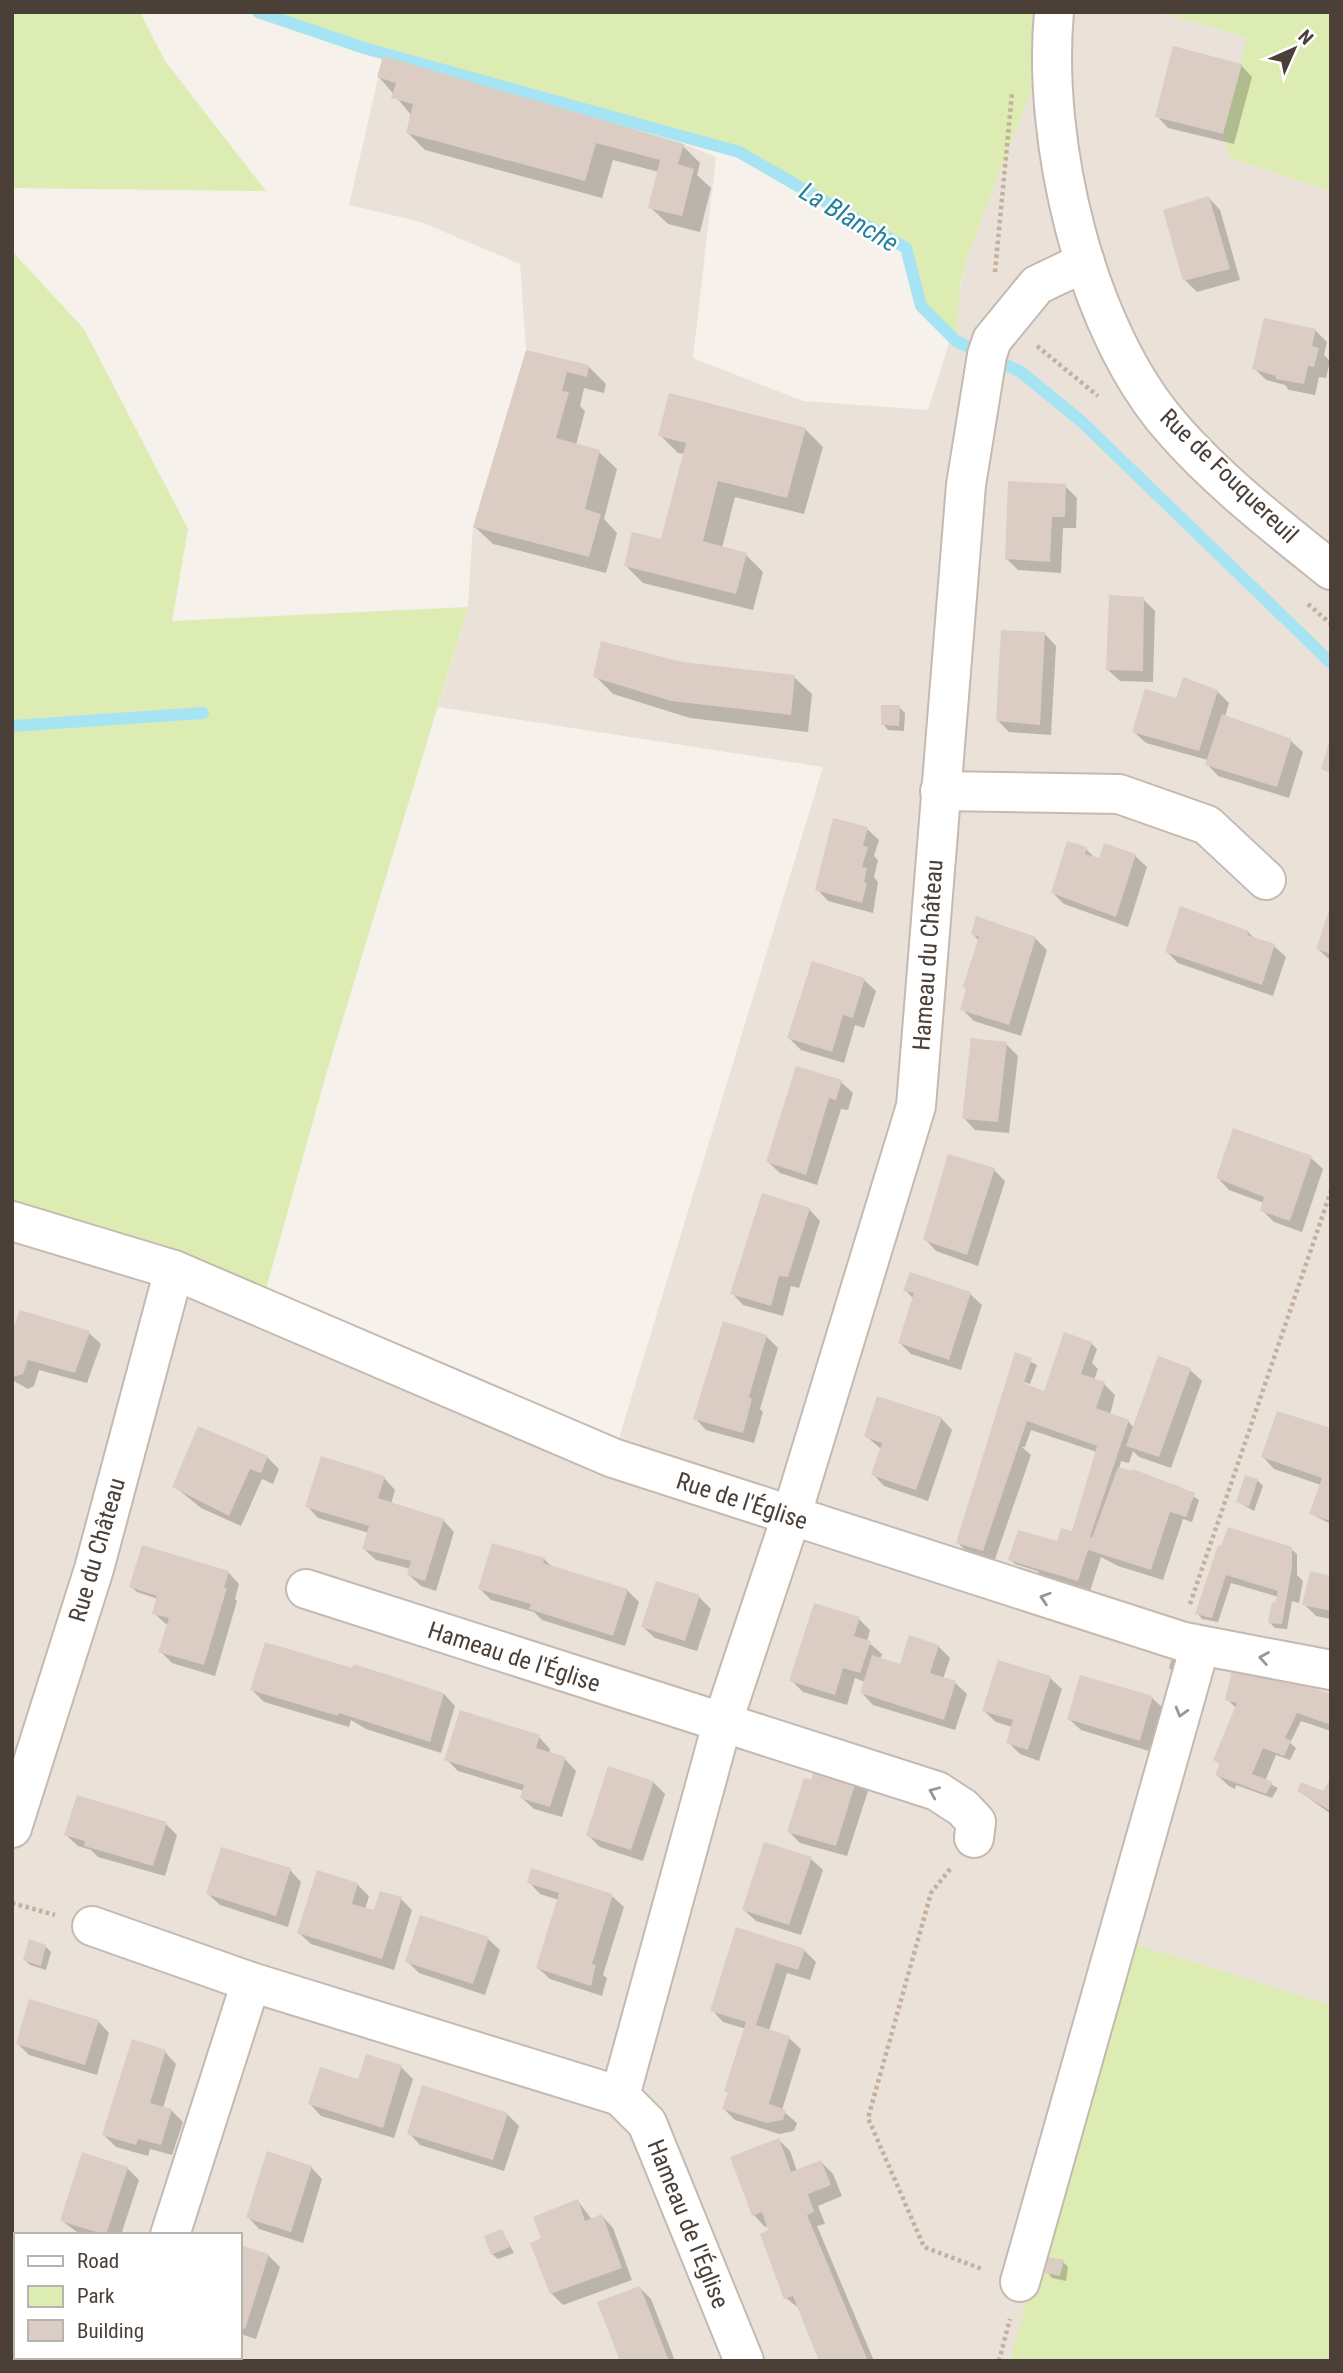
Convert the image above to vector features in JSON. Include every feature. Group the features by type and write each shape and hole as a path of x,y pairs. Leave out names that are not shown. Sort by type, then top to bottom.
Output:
{"street":[{"name":"Rue de Fouquereuil","path":"1054,12 1052,37 1059,160 1085,262 1124,362 1172,428 1269,520 1331,570"},
{"path":"994,346 1037,285 1085,262"},
{"name":"Hameau du Château","path":"791,1517 916,1106 966,485 994,346"},
{"path":"940,791 1119,794 1207,825 1266,880"},
{"name":"Rue de l'Église","path":"12,1221 174,1270 613,1458 1192,1644 1331,1670"},
{"name":"Rue du Château","path":"12,1828 94,1569 174,1270"},
{"path":"620,2096 722,1724 791,1517"},
{"name":"Hameau de l'Église","path":"306,1589 937,1791 963,1808 976,1822 974,1838"},
{"path":"1020,2282 1130,1893 1192,1644"},
{"name":"Hameau de l'Église","path":"92,1926 251,1982 620,2096 647,2123 744,2361"},
{"path":"171,2233 251,1982"}],"path":[{"path":"994,346 990,304 1013,84"},
{"path":"1192,1644 1184,1621 1331,1191"},
{"path":"974,1838 931,1893 868,2118 924,2247 1020,2282"}],"shaded area":[{"path":"1054,12 1160,12 1247,38 1230,158 1331,191 1331,2361 12,2361 12,1221 613,1458 823,767 438,707 468,607 473,527 526,350 520,264 421,222 349,205 383,56 684,144 716,157 693,358 803,401 928,410 948,347 967,257 1052,37"}],"green space":[{"path":"12,12 140,12 165,61 266,191 12,188"},
{"path":"258,12 1054,12 1052,37 967,257 960,287 956,341 921,306 906,248 739,152 383,56"},
{"path":"1160,12 1331,12 1331,191 1230,158 1223,134 1247,38"},
{"path":"12,251 84,329 188,529 172,621 468,607 327,1071 261,1307 12,1221"},
{"path":"1127,1942 1331,2005 1331,2361 1010,2361"}],"building":[{"path":"1173,46 1242,64 1223,134 1155,117"},
{"path":"383,56 684,144 678,164 694,169 682,216 648,208 660,160 596,143 585,181 406,133 413,104 391,98 396,83 377,77"},
{"path":"1209,196 1230,269 1183,281 1163,210"},
{"path":"1264,318 1316,329 1312,346 1319,348 1314,367 1308,366 1304,384 1276,379 1276,376 1252,369"},
{"path":"526,350 589,365 587,377 567,372 562,391 569,392 556,438 600,450 585,509 601,514 589,557 473,527"},
{"path":"669,393 806,428 787,498 718,481 703,541 747,553 736,594 624,566 632,532 661,539 686,443 658,436"},
{"path":"1008,481 1066,484 1065,517 1052,517 1050,562 1005,559"},
{"path":"1109,595 1144,597 1143,671 1106,670"},
{"path":"1001,630 1045,632 1040,725 996,721"},
{"path":"601,641 682,662 795,675 791,715 671,701 593,677"},
{"path":"1183,677 1218,690 1199,751 1132,732 1145,689 1176,698"},
{"path":"881,705 900,705 899,726 881,725"},
{"path":"1222,714 1292,739 1277,787 1205,765"},
{"path":"1331,739 1331,773 1321,769"},
{"path":"833,818 868,827 863,846 868,847 862,867 867,868 864,882 867,883 862,903 815,890"},
{"path":"1067,841 1087,847 1085,854 1099,858 1104,843 1136,854 1116,917 1051,893"},
{"path":"1180,906 1249,931 1247,935 1275,944 1262,985 1165,952"},
{"path":"1331,908 1331,954 1316,949"},
{"path":"976,916 1036,937 1009,1025 960,1010 966,989 963,986 979,937 971,934"},
{"path":"812,961 865,978 853,1018 843,1015 832,1052 787,1038"},
{"path":"971,1038 1007,1042 998,1122 962,1119"},
{"path":"796,1066 842,1080 836,1100 829,1098 806,1175 766,1162"},
{"path":"1233,1128 1312,1156 1290,1221 1260,1211 1264,1197 1216,1178"},
{"path":"948,1154 995,1168 967,1255 923,1240"},
{"path":"762,1193 810,1208 788,1277 779,1276 771,1306 730,1294"},
{"path":"910,1272 971,1292 949,1360 898,1343 914,1293 903,1291"},
{"path":"20,1310 90,1331 75,1373 28,1360 23,1374 12,1377 12,1331"},
{"path":"723,1321 767,1335 749,1397 752,1399 743,1433 693,1419"},
{"path":"1064,1332 1092,1342 1081,1374 1105,1382 1096,1408 1129,1420 1090,1537 1092,1538 1118,1467 1132,1471 1133,1469 1195,1493 1186,1517 1170,1512 1151,1570 1088,1550 1078,1581 1008,1560 1018,1530 1057,1541 1061,1528 1072,1531 1097,1446 1027,1421 983,1551 956,1543 1015,1352 1032,1358 1024,1383 1044,1391"},
{"path":"1158,1356 1191,1368 1159,1457 1126,1446"},
{"path":"877,1396 942,1417 916,1490 871,1475 882,1443 864,1437"},
{"path":"1277,1411 1331,1428 1330,1521 1309,1514 1322,1478 1261,1457"},
{"path":"198,1426 268,1456 261,1473 250,1469 229,1516 172,1487"},
{"path":"321,1456 385,1476 378,1498 444,1519 425,1581 407,1575 411,1561 362,1549 369,1526 305,1507"},
{"path":"1245,1475 1258,1479 1249,1507 1236,1502"},
{"path":"1228,1527 1292,1547 1292,1567 1282,1624 1268,1623 1272,1602 1275,1603 1278,1591 1226,1575 1212,1618 1195,1614 1218,1545 1221,1546"},
{"path":"492,1543 545,1558 543,1563 628,1589 613,1636 529,1609 531,1604 478,1589"},
{"path":"142,1545 229,1571 224,1588 227,1588 204,1665 158,1652 169,1618 152,1614 157,1596 129,1587"},
{"path":"1310,1571 1331,1576 1331,1611 1302,1605"},
{"path":"656,1581 700,1595 685,1641 641,1627"},
{"path":"814,1603 860,1617 854,1636 871,1641 860,1673 843,1668 835,1695 789,1681"},
{"path":"909,1635 939,1645 930,1673 956,1681 944,1720 860,1693 872,1655 900,1664"},
{"path":"265,1642 352,1668 354,1664 444,1693 430,1742 339,1713 338,1716 250,1690"},
{"path":"998,1660 1051,1676 1028,1750 1006,1743 1013,1720 982,1711"},
{"path":"1232,1670 1291,1681 1331,1694 1331,1725 1297,1713 1285,1738 1291,1741 1284,1756 1263,1748 1252,1774 1273,1782 1266,1794 1215,1775 1220,1763 1213,1760 1237,1703 1225,1700"},
{"path":"1080,1675 1153,1696 1140,1741 1067,1719"},
{"path":"460,1710 540,1735 536,1748 566,1757 550,1807 520,1798 524,1785 444,1760"},
{"path":"816,1765 857,1778 836,1846 787,1832 804,1778 811,1780"},
{"path":"608,1766 654,1781 631,1850 586,1836"},
{"path":"1331,1778 1331,1811 1297,1791 1301,1782 1323,1791"},
{"path":"77,1795 167,1822 153,1866 84,1846 85,1841 64,1835"},
{"path":"764,1842 812,1857 789,1925 742,1910"},
{"path":"221,1847 291,1868 276,1916 206,1894"},
{"path":"531,1868 613,1894 592,1964 596,1965 591,1986 536,1968 559,1893 527,1883"},
{"path":"317,1870 358,1883 352,1904 374,1910 380,1891 402,1897 382,1959 297,1933"},
{"path":"420,1915 489,1937 473,1984 405,1962"},
{"path":"736,1927 805,1949 798,1970 776,1963 756,2025 790,2036 769,2104 786,2110 783,2120 766,2123 722,2109 728,2092 724,2091 746,2022 710,2011"},
{"path":"29,1939 46,1945 41,1966 23,1960"},
{"path":"29,1999 99,2020 85,2065 16,2044"},
{"path":"132,2039 166,2050 150,2103 172,2109 161,2145 138,2139 136,2145 102,2135"},
{"path":"366,2054 402,2065 383,2128 308,2104 320,2067 358,2079"},
{"path":"422,2085 508,2113 493,2160 407,2134"},
{"path":"779,2138 791,2172 821,2160 831,2185 808,2194 814,2212 807,2215 868,2361 819,2361 793,2296 784,2299 760,2234 768,2230 762,2212 752,2216 730,2157"},
{"path":"267,2151 312,2166 291,2232 246,2218"},
{"path":"82,2152 128,2167 107,2233 60,2221"},
{"path":"578,2199 585,2221 602,2214 622,2268 550,2294 530,2243 541,2238 533,2217"},
{"path":"502,2229 510,2247 491,2255 484,2236"},
{"path":"242,2246 269,2254 245,2329 242,2328"},
{"path":"1048,2257 1064,2260 1060,2276 1045,2273"},
{"path":"640,2286 669,2361 620,2361 597,2302"},
{"path":"12,2347 14,2359 56,2361 12,2361"}],"waterway":[{"name":"La Blanche","path":"258,12 364,48 739,152 906,248 921,306 956,341 1021,372 1082,422 1331,663"},
{"path":"12,726 203,713"}]}
